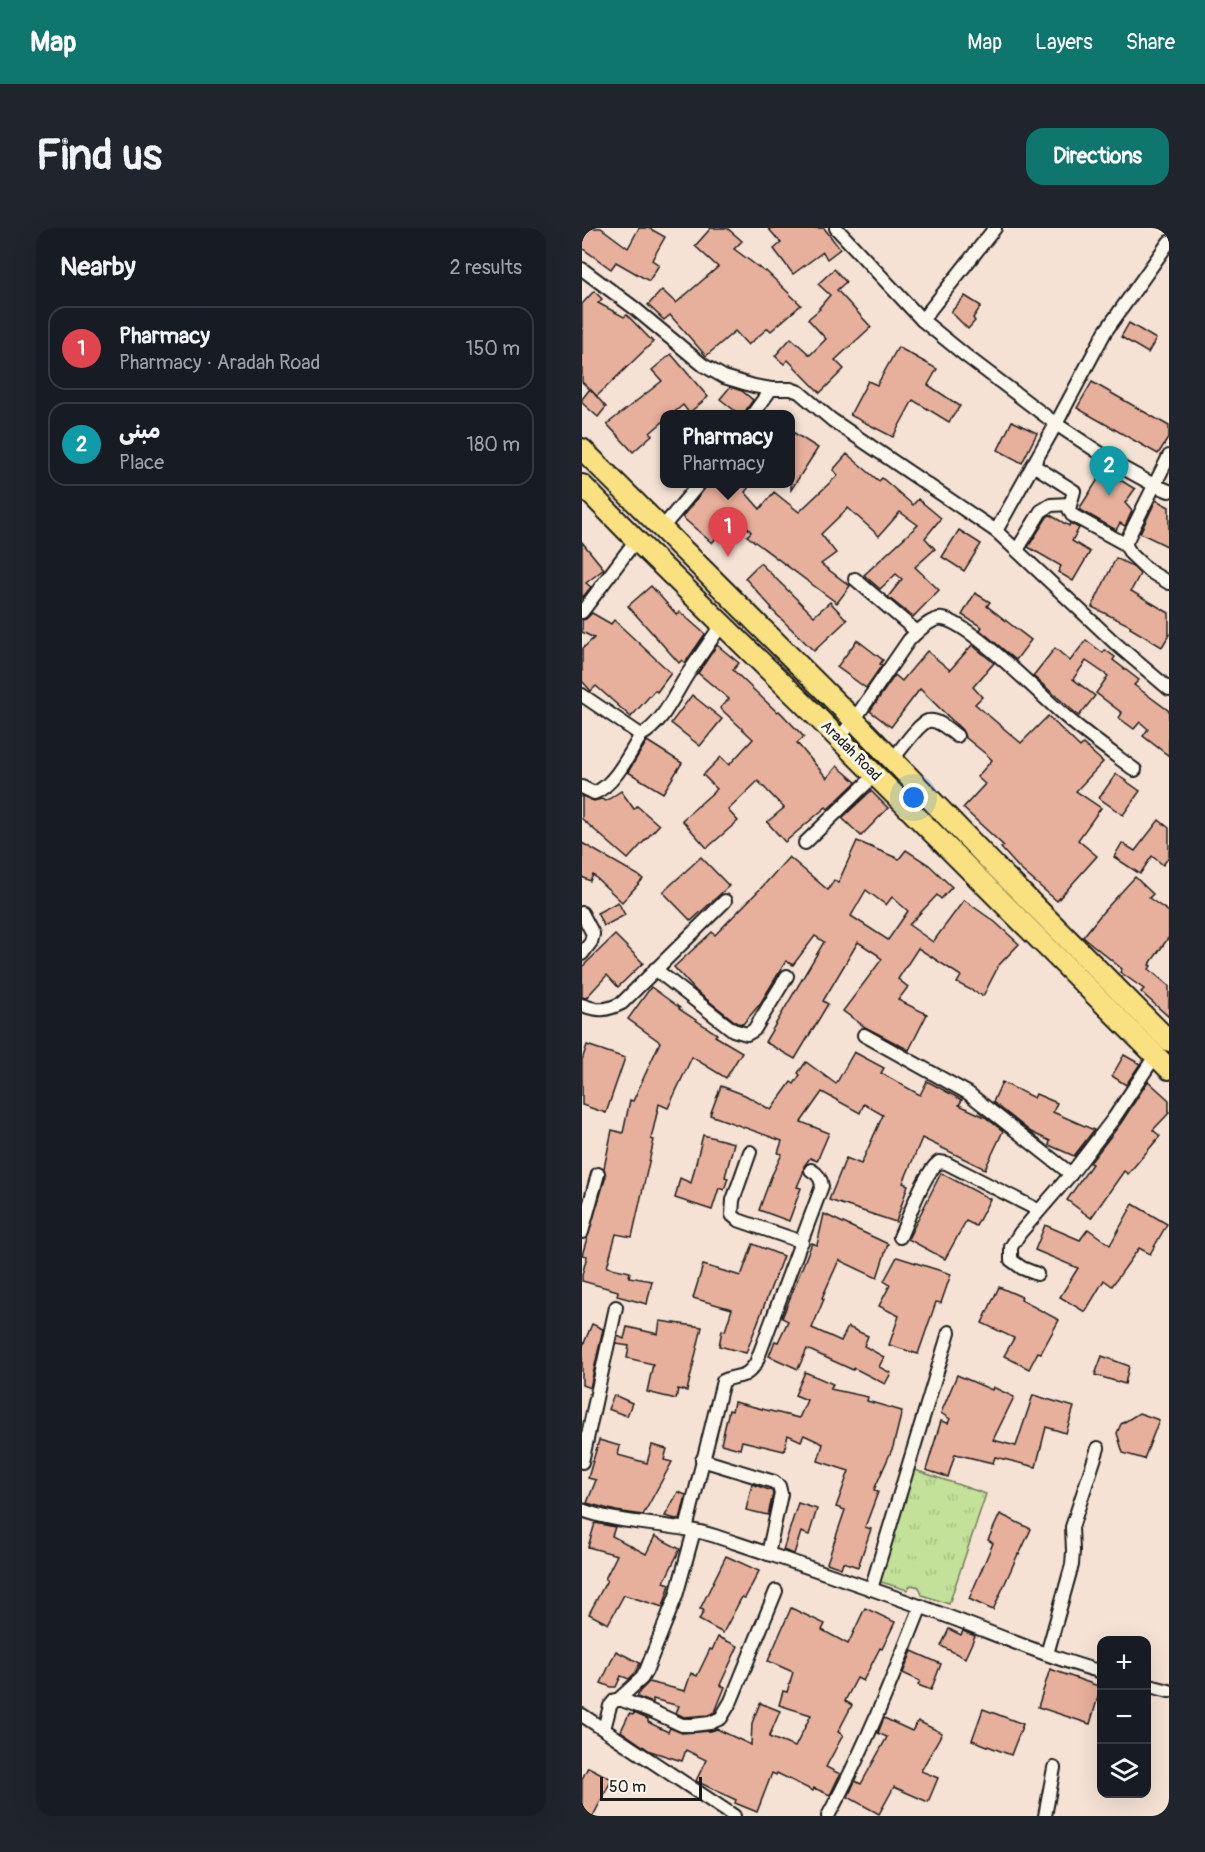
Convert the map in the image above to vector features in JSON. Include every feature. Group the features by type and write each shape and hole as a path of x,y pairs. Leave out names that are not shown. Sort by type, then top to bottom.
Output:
{"main road":[{"path":"582,449 854,720 993,865 1169,1041"},
{"name":"Aradah Road","path":"582,485 1162,1063"},
{"path":"811,711 827,693"}],"street":[{"path":"836,228 922,320 965,355 1056,424 1121,467 1169,491"},
{"path":"922,320 995,228"},
{"path":"996,531 1105,333 1169,242"},
{"path":"582,269 633,307 703,365 724,377 754,386 791,389 799,393 831,420 996,531 1169,689"},
{"path":"756,410 771,389"},
{"path":"1125,544 1169,456"},
{"path":"1033,465 1074,491 1069,512 1072,515 1125,544 1131,554 1149,571 1169,583"},
{"path":"662,528 695,488"},
{"path":"1017,550 1041,511 1051,506 1070,504"},
{"path":"582,612 636,540"},
{"path":"855,579 916,632"},
{"path":"838,738 854,720 909,640 916,632 938,619 953,622 967,629 1067,718 1135,770"},
{"path":"582,787 594,793 609,784 641,735 649,730 674,698 722,624"},
{"path":"582,695 641,735"},
{"path":"892,760 920,726 928,721 937,722 957,736"},
{"path":"805,843 875,775"},
{"path":"582,1005 598,1011 609,1010 622,1004 725,901"},
{"path":"582,913 593,933 591,942 582,954"},
{"path":"656,969 733,1030 747,1034 754,1030 787,976"},
{"path":"864,1035 968,1093 1071,1174"},
{"path":"1037,1274 1011,1260 1011,1247 1038,1210 1071,1174 1114,1118 1162,1063"},
{"path":"750,1152 733,1200 732,1215 738,1220 802,1242"},
{"path":"900,1237 926,1177 933,1166 939,1162 946,1163 1038,1210"},
{"path":"603,1729 612,1702 618,1700 642,1678 646,1671 675,1596 690,1530 702,1460 723,1381 750,1372 756,1363 822,1186 818,1173 812,1170"},
{"path":"582,1232 598,1174"},
{"path":"582,1462 616,1307"},
{"path":"871,1589 949,1332"},
{"path":"1047,1653 1072,1565 1072,1527 1098,1448"},
{"path":"702,1460 774,1482 779,1486 781,1494 768,1554"},
{"path":"582,1510 616,1519 690,1530 768,1554 921,1606 1097,1671"},
{"path":"618,1700 649,1710 682,1725 710,1724 722,1718 776,1591"},
{"path":"828,1816 866,1740 921,1606"},
{"path":"1151,1686 1169,1690"},
{"path":"582,1715 734,1816"},
{"path":"1045,1816 1054,1768"}],"green space":[{"path":"912,1469 986,1494 949,1604 922,1595 919,1587 911,1585 907,1590 878,1581"}],"building":[{"path":"582,228 601,228 628,248 639,228 649,228 665,237 652,260 659,265 649,281 616,262 611,269 582,248"},
{"path":"711,228 727,228 742,241 734,249 766,271 801,305 771,331 768,328 748,345 735,331 706,356 670,315 664,320 648,305 662,290 676,303 718,267 695,246"},
{"path":"768,228 824,228 840,249 827,259 823,252 793,274 774,249 781,243"},
{"path":"834,269 846,282 837,290 871,327 835,360 844,369 820,393 788,360 784,364 775,356 791,338 810,355 826,339 808,319 820,309 830,295 818,284"},
{"path":"594,291 602,299 598,303 624,317 627,315 653,342 597,396 582,382 582,304"},
{"path":"965,296 981,306 973,318 975,321 968,329 951,312"},
{"path":"1129,323 1156,339 1148,353 1121,337"},
{"path":"898,347 937,369 928,385 960,406 949,422 913,400 893,437 850,415 868,381 877,385"},
{"path":"671,354 708,397 693,410 687,410 683,405 677,410 660,410 660,424 633,452 607,424 662,381 652,370"},
{"path":"1092,382 1169,426 1169,437 1158,454 1077,408"},
{"path":"730,387 742,391 753,400 746,410 734,410 720,399"},
{"path":"590,389 606,407 598,417 582,403 582,399"},
{"path":"1012,421 1037,433 1022,463 998,450"},
{"path":"795,434 818,448 795,484"},
{"path":"847,454 879,481 882,478 913,505 918,499 941,518 925,538 935,549 915,567 939,590 913,617 888,597 902,579 896,574 880,589 864,575 918,525 900,512 879,536 848,508 821,534 836,553 821,564 850,586 837,603 747,536 751,532 736,514 712,543 682,517 705,488 748,488 745,492 760,509 774,492 799,512 838,475 833,470"},
{"path":"1104,470 1135,489 1125,503 1132,511 1125,526 1120,523 1116,530 1079,509"},
{"path":"1156,500 1169,507 1169,547 1140,533"},
{"path":"1050,515 1069,526 1070,523 1079,528 1072,541 1090,552 1073,581 1058,572 1061,566 1028,547"},
{"path":"959,530 981,544 964,571 942,557"},
{"path":"582,542 604,569 586,583 591,587 582,598"},
{"path":"1116,558 1132,566 1140,574 1131,591 1169,613 1169,635 1162,647 1130,628 1131,626 1092,607"},
{"path":"760,563 814,616 830,602 847,620 814,651 771,609 745,578"},
{"path":"651,586 677,615 680,612 705,634 685,663 682,660 679,663 628,606"},
{"path":"975,593 990,602 987,606 1031,640 1016,660 980,630 982,627 962,615"},
{"path":"592,613 611,624 614,620 671,673 657,692 655,690 631,717 596,686 591,691 582,681 582,649 594,638 582,632 582,620"},
{"path":"857,640 883,660 866,688 837,667"},
{"path":"1086,640 1103,653 1105,650 1115,657 1113,660 1139,680 1134,685 1169,711 1169,756 1143,736 1148,729 1140,722 1134,729 1119,718 1122,713 1096,693 1108,676 1086,661 1073,679 1095,696 1079,716 1033,676 1055,648 1070,661"},
{"path":"717,645 739,663 733,670 804,737 797,743 827,778 837,766 856,782 828,809 826,807 785,842 767,822 784,808 758,781 728,810 738,821 707,848 682,820 717,789 703,775 721,757 729,765 753,739 720,708 729,699 698,673"},
{"path":"972,645 994,663 973,687 982,697 975,704 1021,743 1048,716 1080,747 1083,744 1103,762 1076,791 1101,808 1078,840 1097,856 1057,901 1020,869 1001,848 1004,846 963,808 985,784 977,777 992,760 965,737 962,730 920,689 891,727 870,711 895,675 902,681 927,651 950,670"},
{"path":"692,695 722,719 700,746 671,723"},
{"path":"647,741 682,763 663,793 628,772"},
{"path":"1116,774 1140,791 1123,815 1099,798"},
{"path":"621,791 634,809 637,806 659,825 628,859 582,819 582,796 594,801 601,799 606,801"},
{"path":"871,791 888,808 861,836 842,818"},
{"path":"1159,820 1169,828 1169,857 1163,865 1152,856 1140,874 1114,857 1122,843 1135,851"},
{"path":"857,841 899,859 906,850 929,865 952,887 941,899 937,895 909,925 933,942 964,900 995,922 1019,944 999,965 983,996 957,983 961,976 918,948 898,979 908,987 898,1000 927,1014 909,1050 865,1027 843,1011 882,959 858,942 823,1001 828,1004 795,1059 765,1042 824,942 815,936 793,965 786,961 760,1004 743,1024 737,1023 696,991 674,967 712,932 715,935 789,857 828,890 834,880 838,883","holes":["866,890 886,905 892,897 908,911 888,940 851,916"]},
{"path":"582,843 643,879 622,902 593,875 590,881 582,877"},
{"path":"701,857 729,886 691,921 663,892"},
{"path":"1135,877 1153,894 1149,898 1169,912 1169,937 1149,965 1151,966 1149,969 1169,986 1169,1017 1141,992 1144,989 1120,972 1122,969 1083,937"},
{"path":"618,902 625,915 604,926 597,913"},
{"path":"615,935 643,963 618,987 607,975 586,998 582,997 582,967"},
{"path":"651,987 717,1034 715,1036 742,1052 726,1078 692,1057 668,1108 659,1104 651,1139 654,1140 632,1237 616,1234 607,1267 630,1272 629,1277 652,1281 647,1304 617,1296 618,1291 582,1281 587,1256 582,1255 606,1176 604,1168 612,1130 623,1133 630,1100 633,1101 660,1042 628,1019"},
{"path":"587,1045 625,1058 606,1113 582,1105 582,1060"},
{"path":"854,1052 884,1068 881,1073 920,1095 927,1081 962,1100 959,1105 985,1117 1003,1131 985,1169 922,1138 903,1183 908,1185 896,1222 829,1200 846,1158 861,1164 883,1115 864,1104 860,1113 822,1092 801,1122 829,1133 817,1161 810,1158 804,1166 797,1187 801,1188 789,1221 759,1210 782,1154 778,1153 782,1141 710,1115 721,1086 745,1095 771,1110 791,1082 794,1084 806,1062 836,1084"},
{"path":"1124,1055 1140,1064 1126,1085 1112,1076"},
{"path":"1148,1081 1169,1100 1169,1113 1153,1130 1160,1136 1128,1174 1124,1171 1091,1218 1067,1200 1092,1164 1090,1163 1121,1123"},
{"path":"1002,1082 1034,1098 1036,1094 1057,1103 1053,1112 1094,1130 1074,1156 1049,1145 1050,1141 1031,1132 993,1102"},
{"path":"703,1135 734,1143 725,1177 728,1178 724,1190 719,1188 712,1210 675,1198 680,1178 691,1183"},
{"path":"941,1173 990,1199 976,1226 966,1221 945,1259 908,1239"},
{"path":"1133,1204 1167,1224 1150,1254 1139,1248 1112,1286 1104,1280 1085,1312 1060,1297 1078,1268 1035,1250 1045,1225 1080,1240 1088,1229 1110,1245"},
{"path":"824,1214 888,1244 877,1278 839,1260 812,1328 841,1341 848,1327 868,1336 864,1346 884,1357 879,1367 891,1373 885,1384 854,1368 853,1370 807,1349 798,1369 769,1356 775,1341 778,1342 788,1321 782,1318 812,1243 817,1245"},
{"path":"753,1244 783,1256 746,1353 719,1346 722,1330 725,1331 732,1309 693,1298 703,1265 741,1276"},
{"path":"897,1257 951,1274 941,1303 936,1302 918,1354 889,1345 899,1316 879,1306 890,1285 884,1281"},
{"path":"999,1287 1022,1297 1021,1300 1059,1320 1041,1353 1038,1352 1029,1369 1004,1356 1014,1338 982,1323"},
{"path":"660,1321 702,1327 687,1391 678,1389 676,1399 647,1392 653,1364 627,1358 629,1346 616,1344 618,1336 624,1339 627,1327 658,1334"},
{"path":"592,1324 603,1329 590,1388 582,1385 582,1348"},
{"path":"1102,1356 1129,1366 1125,1384 1095,1375"},
{"path":"805,1372 833,1384 830,1389 868,1397 867,1401 902,1411 893,1447 874,1490 878,1492 865,1527 871,1529 858,1567 843,1562 841,1568 827,1563 845,1510 836,1507 849,1471 818,1461 823,1444 804,1435 801,1441 788,1435 784,1451 742,1441 740,1449 721,1444 729,1410 732,1411 734,1402 799,1418 807,1400 795,1395"},
{"path":"957,1375 1014,1397 993,1440 1016,1446 1033,1395 1074,1407 1066,1433 1046,1427 1036,1467 995,1457 993,1463 955,1454 948,1477 926,1470 941,1421 948,1423 950,1419 941,1413"},
{"path":"614,1395 632,1403 627,1416 608,1409"},
{"path":"1139,1413 1159,1420 1144,1459 1123,1453 1117,1433 1121,1424"},
{"path":"599,1440 620,1446 618,1455 647,1463 652,1445 667,1449 664,1460 672,1462 643,1515 587,1503 596,1480 588,1478"},
{"path":"752,1484 772,1491 768,1515 746,1510"},
{"path":"678,1492 686,1495 680,1520 665,1516"},
{"path":"798,1503 817,1509 809,1535 801,1532 794,1554 783,1550"},
{"path":"1000,1514 1031,1529 993,1610 969,1599 993,1543 988,1540"},
{"path":"595,1523 615,1527 612,1536 646,1554 655,1536 680,1549 664,1582 670,1584 663,1607 624,1595 608,1624 589,1614 617,1555 588,1547"},
{"path":"726,1556 759,1571 723,1633 699,1620 704,1610 700,1609"},
{"path":"791,1608 825,1624 822,1630 848,1644 865,1608 895,1622 863,1681 857,1678 845,1701 852,1705 838,1732 843,1735 826,1767 840,1774 830,1795 814,1788 813,1791 777,1773 776,1775 772,1773 757,1812 735,1803 736,1800 696,1781 706,1760 686,1750 682,1761 650,1751 621,1731 629,1714 634,1713 668,1732 670,1728 682,1733 717,1729 751,1745 752,1723 760,1703 780,1711 769,1737 795,1747 811,1715 779,1705 783,1691 787,1692 793,1672 768,1661"},
{"path":"949,1629 961,1635 963,1631 975,1636 965,1658 941,1646"},
{"path":"718,1637 738,1646 720,1685 725,1687 715,1712 708,1715 684,1717 676,1713 679,1706 653,1699 653,1703 637,1697 649,1682 685,1691 691,1673 697,1676"},
{"path":"616,1651 640,1663 629,1679 621,1676 616,1687 611,1687 601,1683"},
{"path":"912,1651 941,1664 931,1690 918,1685 920,1681 903,1673"},
{"path":"1050,1669 1097,1686 1097,1700 1090,1724 1038,1707"},
{"path":"983,1709 1023,1724 1011,1755 972,1740"},
{"path":"884,1718 912,1731 918,1721 942,1733 921,1771 938,1778 928,1802 894,1787 879,1814 848,1797 855,1781 861,1784 887,1737 878,1733"},
{"path":"588,1767 612,1779 593,1816 582,1816 582,1779"}],"place":[{"name":"مبنى","path":"1109,496"},
{"name":"Pharmacy","path":"728,557"}]}
